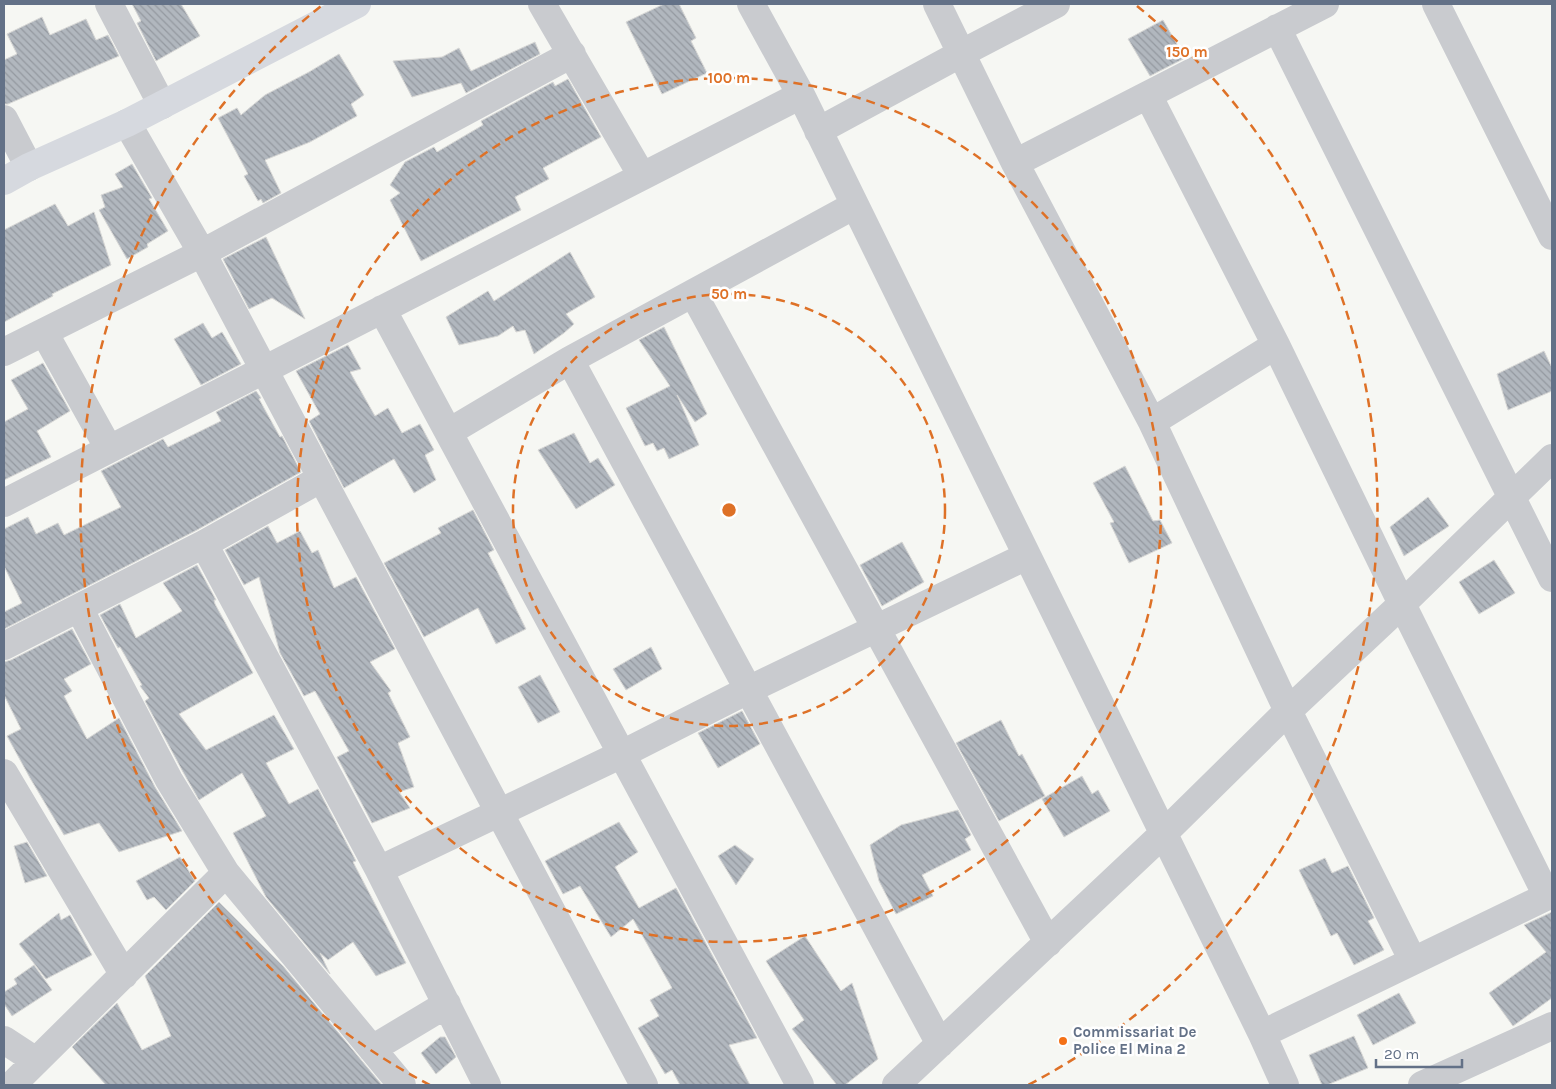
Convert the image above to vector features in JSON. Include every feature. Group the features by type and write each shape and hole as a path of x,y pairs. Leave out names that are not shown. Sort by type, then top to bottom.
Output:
{"street":[{"path":"109,4 162,105"},
{"path":"4,181 127,123 357,4"},
{"path":"542,4 642,176"},
{"path":"751,4 801,95 1262,1034 1285,1085"},
{"path":"936,4 1016,163 1152,422 1288,711 1413,961"},
{"path":"818,131 1056,4"},
{"path":"1016,163 1325,4"},
{"path":"1436,4 1552,236"},
{"path":"1277,28 1552,578"},
{"path":"4,352 202,253 572,54"},
{"path":"4,503 801,95"},
{"path":"1148,95 1276,345 1402,604 1550,895 1262,1034"},
{"path":"4,118 29,168"},
{"path":"127,123 202,253 265,369 644,1085"},
{"path":"449,432 570,360 854,205"},
{"path":"693,293 1048,943"},
{"path":"382,309 800,1085"},
{"path":"44,332 109,449"},
{"path":"1152,422 1276,345"},
{"path":"570,360 940,1044"},
{"path":"896,1085 1163,834 1288,711 1402,604 1552,458"},
{"path":"4,646 204,544 322,478"},
{"path":"204,544 379,870 487,1085"},
{"path":"379,870 622,754 748,690 1027,556"},
{"path":"79,608 169,780 226,873 402,1085"},
{"path":"4,773 124,975"},
{"path":"12,1085 226,873"},
{"path":"372,1049 447,1004"},
{"path":"1422,1085 1552,1026"},
{"path":"4,1040 36,1061"}],"building":[{"path":"132,4 181,4 200,36 156,61 137,23 141,21"},
{"path":"664,4 679,4 696,38 691,41 707,73 662,94 626,22"},
{"path":"42,17 50,35 86,19 96,40 108,35 119,56 8,104 4,104 4,60 17,54 7,34"},
{"path":"1163,20 1185,58 1150,76 1128,39"},
{"path":"535,42 540,54 466,93 461,83 412,97 393,61 442,57 459,48 471,71"},
{"path":"339,54 364,95 351,104 357,116 310,142 265,160 281,193 263,203 261,199 258,201 244,176 248,174 218,118 237,108 241,115 265,95"},
{"path":"568,79 601,137 543,168 549,179 515,197 521,210 421,261 390,200 400,193 390,185 405,162 434,147 437,152 483,125 481,121 553,82 555,86"},
{"path":"132,164 152,198 149,199 168,231 147,244 148,247 127,259 99,210 105,207 101,195 123,187 115,174"},
{"path":"55,204 68,226 94,212 111,265 52,294 53,296 4,322 4,230"},
{"path":"266,237 305,319 272,298 249,309 223,259"},
{"path":"570,252 595,297 566,314 574,324 564,333 534,354 525,330 516,332 513,326 498,336 459,345 446,317 488,291 494,301"},
{"path":"203,323 212,338 222,332 241,364 201,385 174,339"},
{"path":"664,327 707,414 695,422 677,395 699,445 669,459 664,448 657,451 653,443 645,446 626,408 670,386 639,340"},
{"path":"348,345 361,369 350,372 375,416 388,408 402,433 420,424 434,450 425,455 436,480 414,493 394,459 344,488 309,421 320,414 296,371"},
{"path":"1544,351 1552,368 1552,391 1508,410 1497,374"},
{"path":"43,363 70,411 37,431 51,457 4,480 4,422 28,409 11,380"},
{"path":"256,391 301,472 197,530 4,629 4,612 22,603 4,566 4,529 28,517 36,534 58,523 64,535 121,507 101,471 163,439 168,447 221,421 216,412"},
{"path":"574,433 590,463 598,458 615,485 576,509 538,450"},
{"path":"1125,466 1153,521 1160,520 1172,543 1129,563 1110,523 1114,522 1093,483"},
{"path":"1428,497 1449,526 1404,556 1390,527"},
{"path":"473,510 494,550 488,553 526,629 496,644 478,608 424,637 384,563 441,533 438,528"},
{"path":"268,526 277,543 300,531 312,553 318,550 334,588 356,577 395,649 370,662 391,691 388,693 410,737 398,743 414,787 399,792 410,808 372,823 337,757 349,751 315,691 304,696 280,653 259,577 244,585 225,550"},
{"path":"902,542 924,582 882,606 860,565"},
{"path":"1494,560 1515,593 1479,614 1459,582"},
{"path":"197,565 216,600 214,600 215,604 253,673 179,714 206,750 274,715 294,749 266,763 289,804 318,789 356,861 353,862 406,963 376,976 353,942 328,960 320,953 330,974 266,897 233,833 266,816 242,773 199,800 145,701 149,698 140,686 142,685 120,647 118,648 100,615 120,604 136,638 182,611 163,583"},
{"path":"72,629 91,664 64,679 72,691 64,696 87,739 119,718 155,787 182,831 119,852 99,823 64,835 7,736 21,729 4,695 4,662"},
{"path":"651,647 662,669 626,690 613,669"},
{"path":"540,675 560,712 538,723 518,687"},
{"path":"742,711 760,744 718,768 698,733"},
{"path":"1001,720 1019,756 1022,754 1045,796 999,821 956,743"},
{"path":"1082,776 1092,794 1098,790 1110,811 1064,837 1042,799"},
{"path":"958,810 971,835 965,839 971,850 922,875 933,896 896,914 879,881 870,845 901,825"},
{"path":"619,822 638,852 615,867 639,908 676,888 757,1038 729,1045 750,1085 680,1085 672,1070 665,1074 638,1028 659,1016 650,1000 672,988 633,919 611,937 580,886 563,894 545,861"},
{"path":"27,842 47,876 25,883 14,846"},
{"path":"735,845 754,859 736,885 718,856"},
{"path":"180,857 195,881 166,910 154,897 147,900 136,881"},
{"path":"1325,858 1332,873 1348,866 1374,918 1368,921 1384,950 1354,965 1337,933 1331,936 1299,870"},
{"path":"219,902 283,966 382,1085 106,1085 72,1047 117,1003 142,1050 171,1036 145,976"},
{"path":"1552,912 1552,998 1513,1026 1489,993 1546,952 1524,925"},
{"path":"59,913 61,920 70,915 92,955 46,979 19,944"},
{"path":"805,936 841,991 852,983 878,1059 845,1085 837,1085 792,1029 804,1020 766,961"},
{"path":"34,965 52,990 12,1016 4,1004 4,992 17,984 14,979"},
{"path":"1399,993 1416,1023 1373,1045 1357,1015"},
{"path":"1354,1036 1368,1068 1327,1085 1322,1085 1309,1055"},
{"path":"440,1037 445,1037 456,1057 436,1074 421,1053"}],"place":[{"name":"Commissariat De Police El Mina 2","path":"1063,1041"}]}
